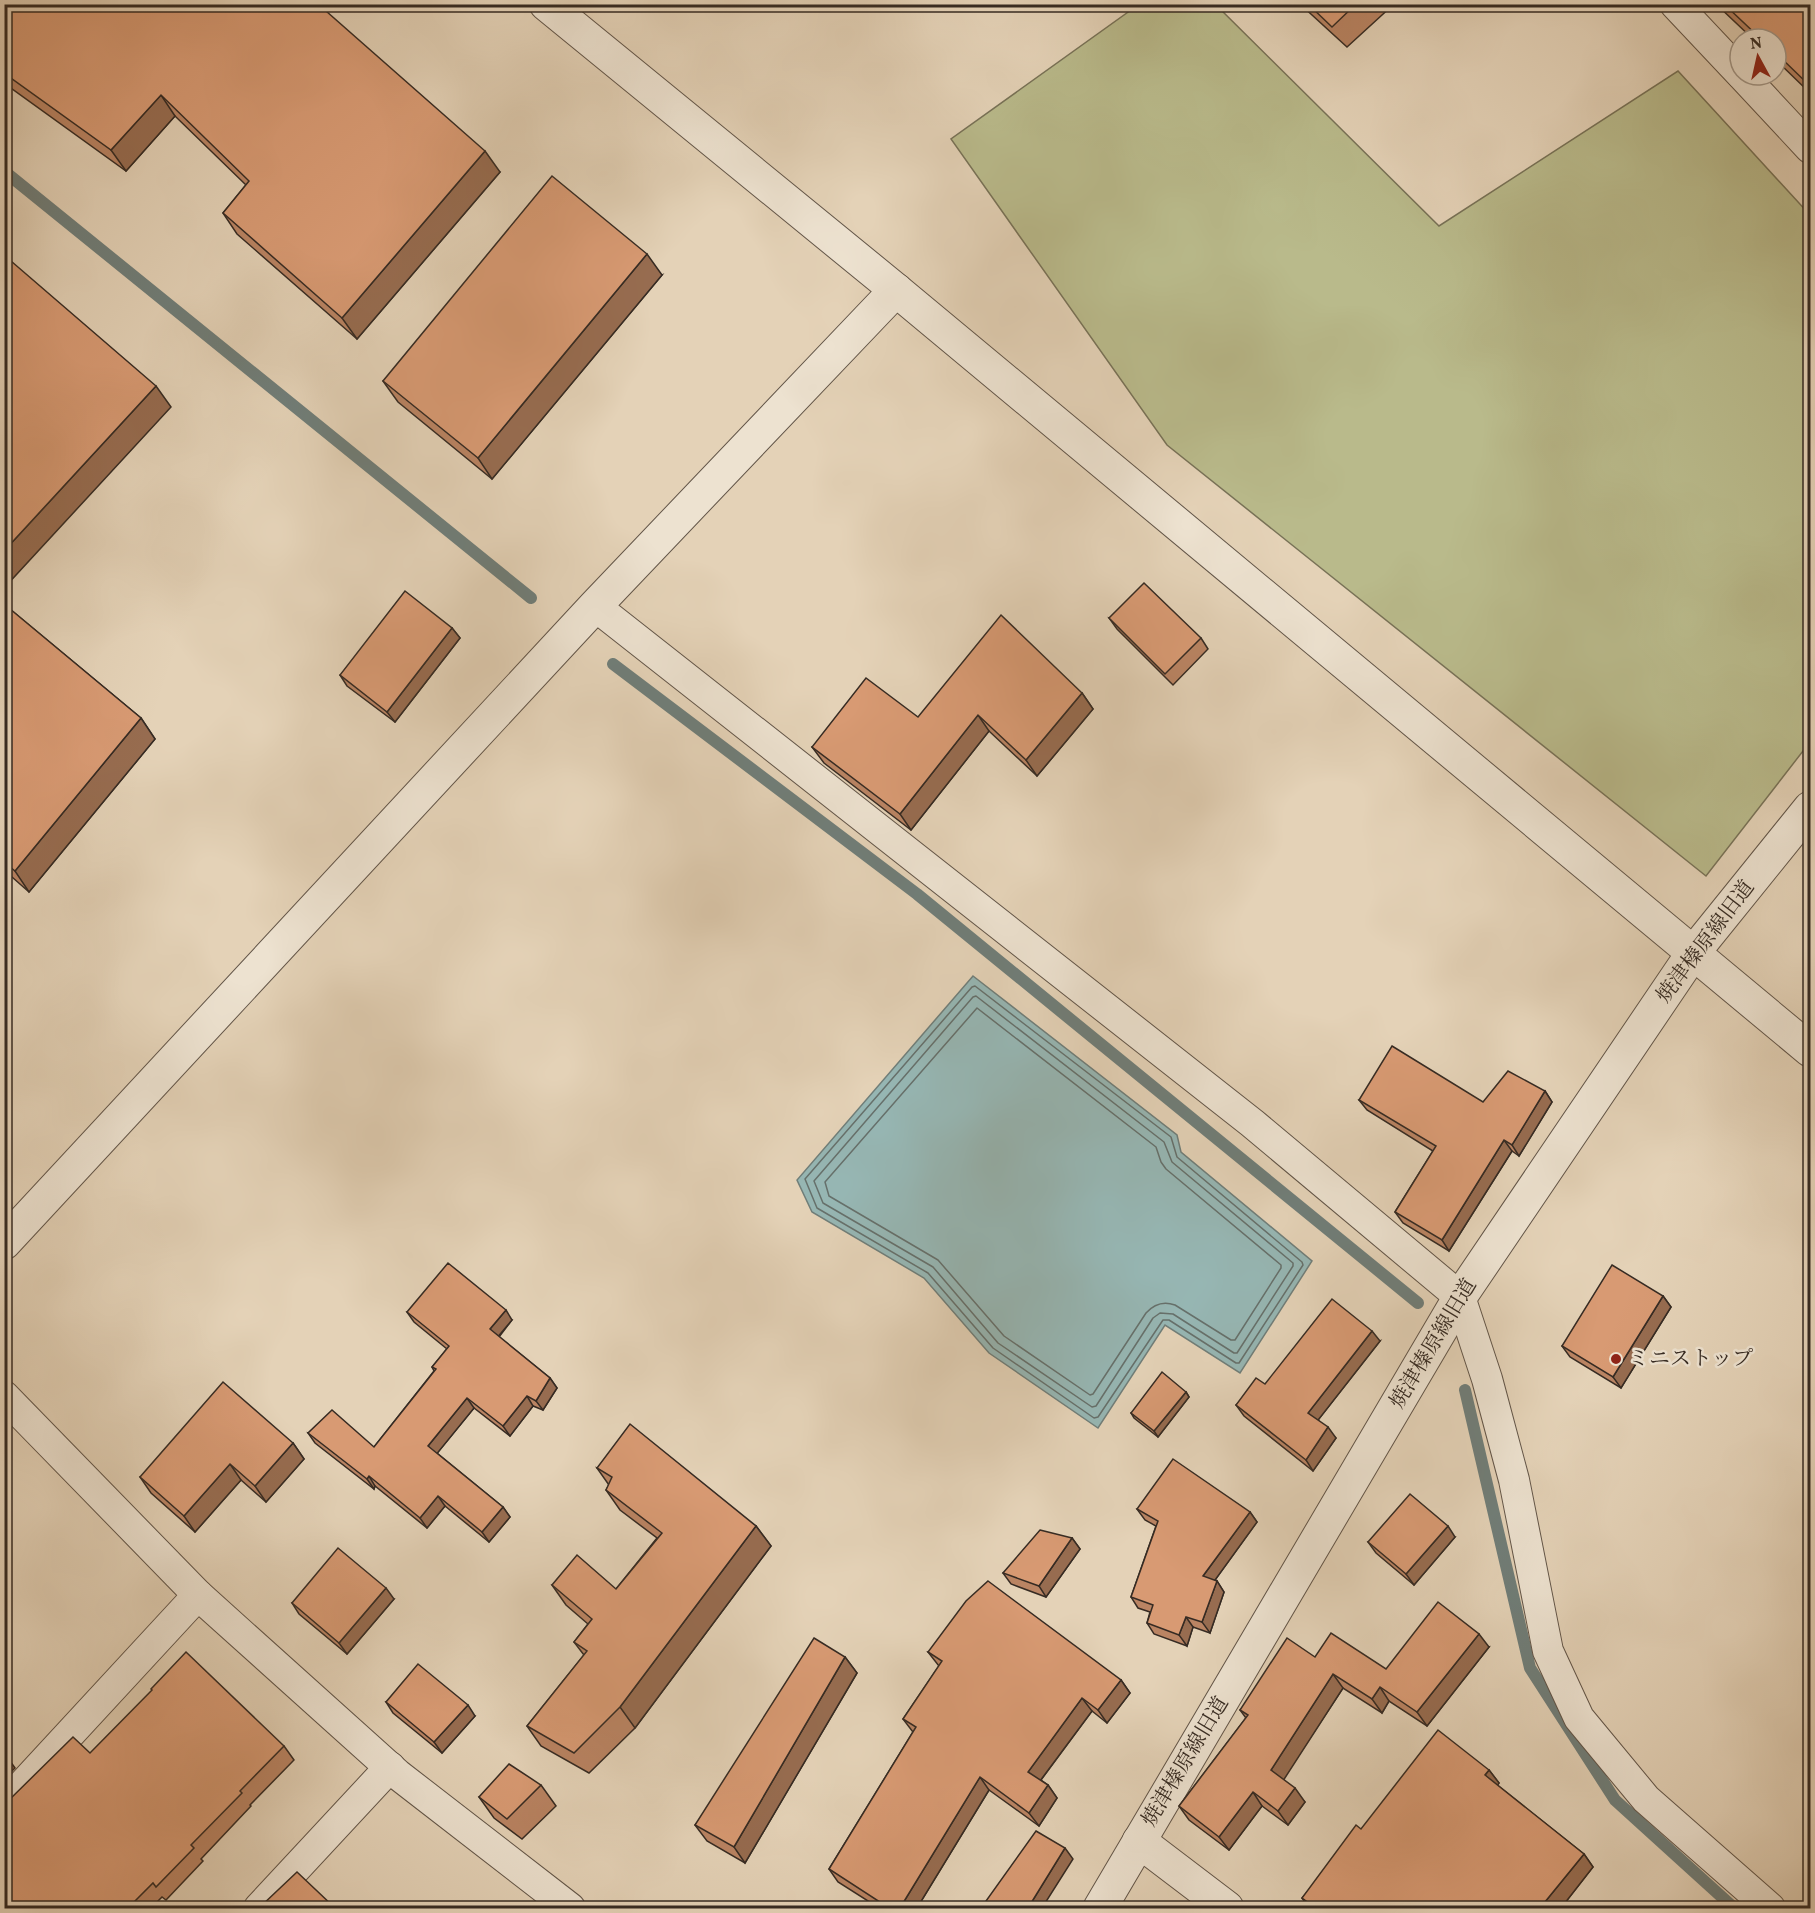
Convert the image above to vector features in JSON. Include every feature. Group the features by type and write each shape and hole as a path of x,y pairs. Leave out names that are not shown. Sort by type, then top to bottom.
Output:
{"street":[{"path":"546,4 896,290 1810,1050"},
{"path":"1675,4 1728,60"},
{"path":"1753,87 1810,147"},
{"path":"4,1243 595,606 896,290"},
{"path":"595,606 1252,1123 1460,1297 1487,1379 1514,1480 1548,1650 1579,1718 1646,1799 1770,1908"},
{"name":"焼津榛原線旧道","path":"1100,1908 1460,1297 1693,953 1810,808"},
{"path":"4,1396 198,1595 397,1774 570,1908"},
{"path":"4,1805 198,1595"},
{"path":"259,1908 390,1767"},
{"path":"1139,1841 1227,1908"}],"green space":[{"path":"1138,5 1216,5 1439,226 1678,71 1810,215 1810,742 1706,876 1167,445 951,139"}],"water":[{"path":"973,976 1177,1135 1181,1152 1312,1261 1240,1373 1165,1325 1098,1428 989,1353 924,1278 812,1212 797,1180"}],"building":[{"path":"4,4 318,4 485,151 342,318 223,213 249,181 161,95 111,150 4,73"},
{"path":"1308,4 1356,4 1332,27"},
{"path":"1724,4 1810,4 1810,86 1788,65 1788,27 1748,27"},
{"path":"552,176 647,254 478,458 383,381"},
{"path":"4,255 156,386 4,551"},
{"path":"1144,583 1201,638 1165,674 1109,618"},
{"path":"405,591 452,628 387,712 340,675"},
{"path":"4,604 141,718 15,871 4,862"},
{"path":"1001,615 1082,693 1026,760 978,715 900,814 812,747 866,678 918,717"},
{"path":"1392,1046 1483,1102 1508,1071 1545,1091 1512,1145 1504,1140 1442,1240 1395,1212 1436,1146 1359,1100"},
{"path":"448,1263 506,1310 490,1329 550,1378 536,1401 527,1396 503,1426 467,1398 428,1446 503,1507 482,1532 438,1496 420,1518 369,1476 367,1479 308,1433 332,1410 374,1447 436,1369 432,1367 449,1346 407,1312"},
{"path":"1612,1265 1663,1296 1613,1377 1562,1346"},
{"path":"1332,1299 1372,1331 1308,1413 1328,1427 1306,1460 1236,1405 1256,1378 1265,1384"},
{"path":"1162,1372 1186,1392 1154,1431 1131,1413"},
{"path":"223,1382 293,1443 255,1486 230,1464 184,1516 140,1477"},
{"path":"630,1424 756,1526 620,1707 574,1753 527,1726 587,1651 574,1642 592,1619 552,1585 577,1555 616,1589 662,1533 606,1490 612,1477 597,1468"},
{"path":"1173,1459 1250,1512 1203,1576 1217,1581 1202,1622 1186,1617 1179,1635 1147,1623 1153,1605 1131,1597 1158,1521 1137,1509"},
{"path":"1410,1494 1448,1526 1406,1574 1368,1542"},
{"path":"1040,1530 1072,1538 1039,1586 1003,1573"},
{"path":"338,1548 386,1588 339,1643 292,1603"},
{"path":"988,1581 1121,1680 1098,1710 1082,1698 1028,1772 1048,1785 1029,1813 980,1777 900,1908 889,1908 829,1869 916,1727 903,1719 942,1661 928,1652 966,1601"},
{"path":"1438,1602 1479,1634 1417,1712 1380,1687 1372,1699 1333,1674 1271,1770 1295,1788 1278,1811 1253,1792 1219,1837 1179,1806 1248,1715 1240,1710 1287,1638 1315,1657 1331,1633 1386,1669"},
{"path":"814,1638 845,1657 734,1847 695,1825"},
{"path":"186,1652 284,1746 191,1845 194,1848 156,1887 153,1883 128,1908 4,1908 4,1805 73,1737 90,1753"},
{"path":"418,1664 468,1705 434,1742 386,1702"},
{"path":"1438,1730 1489,1770 1485,1775 1584,1854 1540,1908 1316,1908 1302,1898 1356,1825 1361,1829"},
{"path":"509,1764 541,1785 507,1819 479,1797"},
{"path":"1036,1831 1065,1848 1028,1908 981,1908"},
{"path":"297,1872 335,1908 259,1908"}],"waterway":[{"path":"4,171 531,598"},
{"path":"613,664 917,894 1418,1303"},
{"path":"1465,1390 1530,1668 1615,1800 1734,1908"}],"place":[{"name":"ミニストップ","path":"1616,1359"}]}
